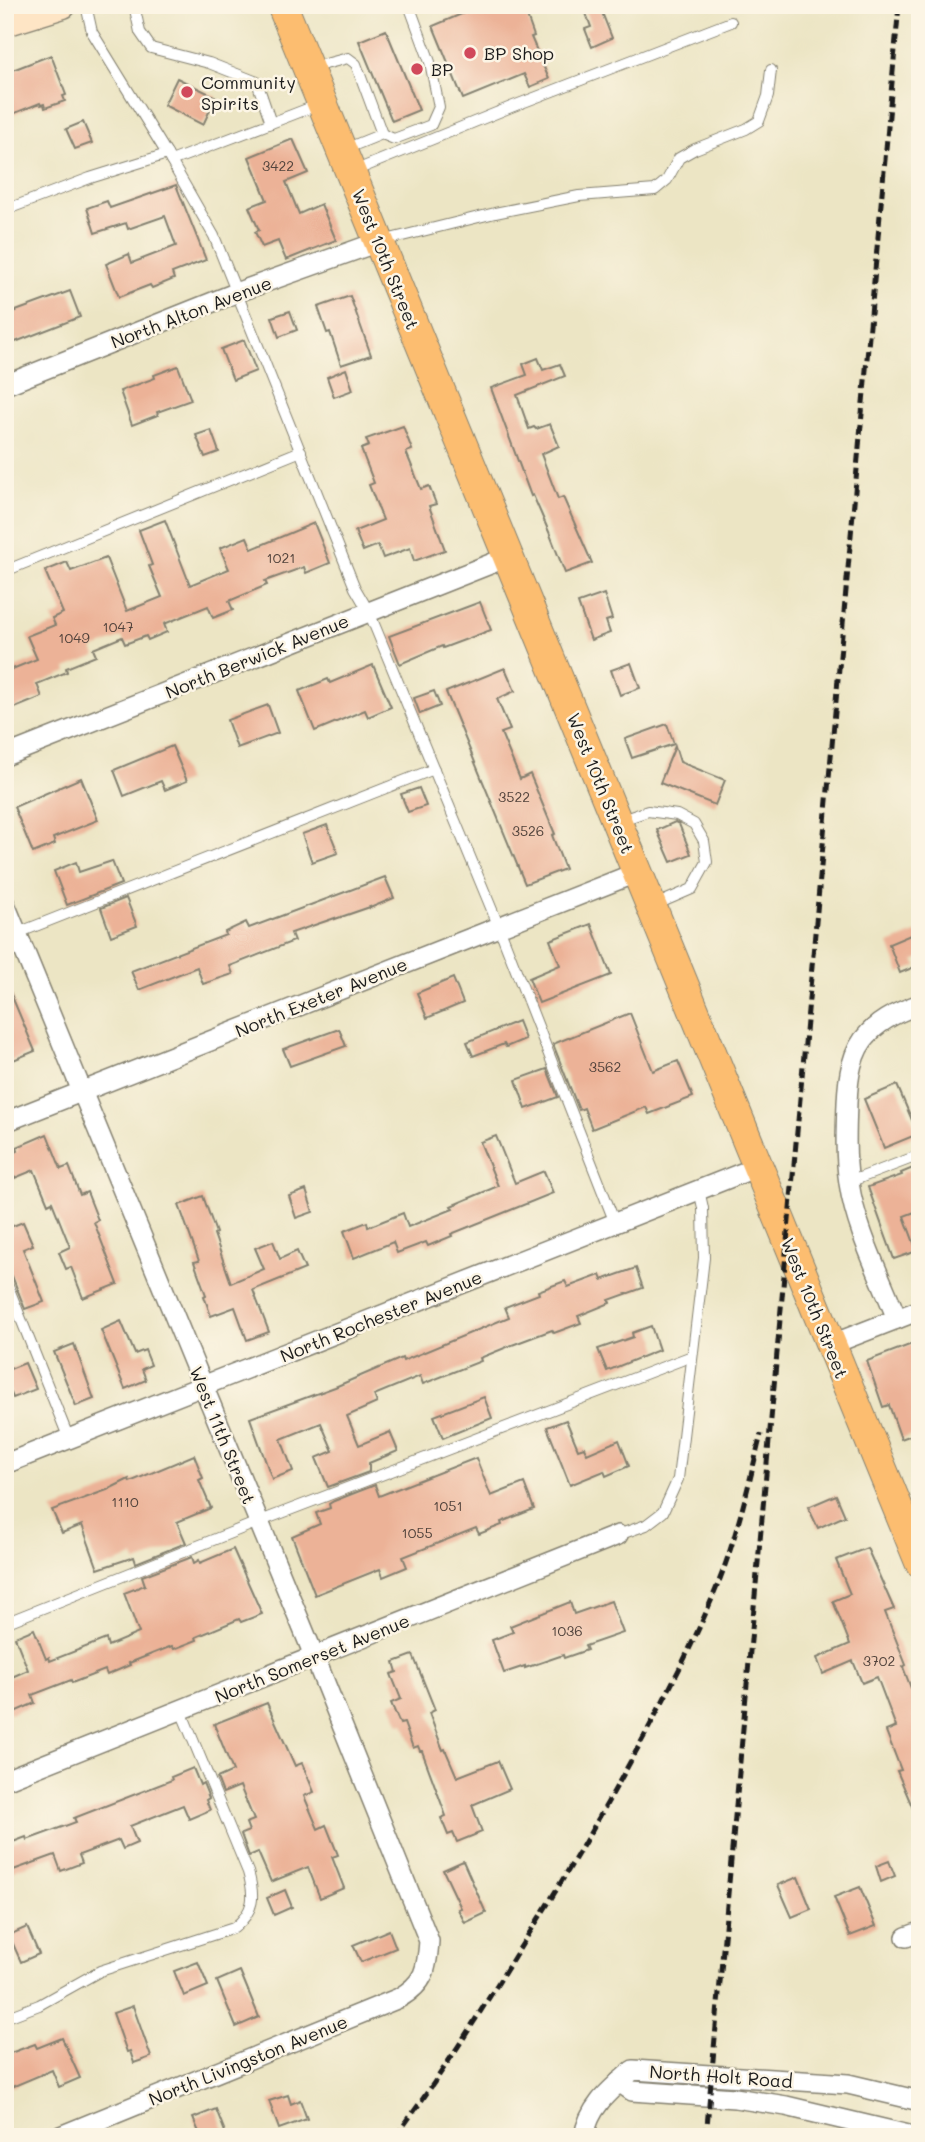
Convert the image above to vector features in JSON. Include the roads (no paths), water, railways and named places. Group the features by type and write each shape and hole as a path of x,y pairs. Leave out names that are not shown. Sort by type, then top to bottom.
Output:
{"main road":[{"name":"West 10th Street","path":"282,5 920,1562"}],"street":[{"path":"5,23 63,5"},
{"name":"North Alton Avenue","path":"5,385 238,292 378,242"},
{"name":"North Berwick Avenue","path":"5,756 508,556"},
{"name":"North Exeter Avenue","path":"5,1122 638,872"},
{"name":"West 11th Street","path":"5,904 12,936 83,1091 429,1941 426,1968"},
{"path":"897,1319 859,1222 849,1182 845,1121 849,1075 856,1052 868,1033 885,1019 920,1004"},
{"name":"North Rochester Avenue","path":"5,1464 757,1167"},
{"path":"830,1345 920,1310"},
{"name":"North Somerset Avenue","path":"5,1780 618,1535"},
{"name":"North Livingston Avenue","path":"58,2137 398,1998 416,1986 426,1968"},
{"name":"North Holt Road","path":"917,2137 786,2106 735,2098 632,2091 619,2082 633,2070 712,2074 848,2084 920,2101"},
{"path":"584,2137 585,2128 596,2106 619,2082"}],"lane":[{"path":"86,5 92,32 214,236 355,588 369,612 499,927 615,1223"},
{"path":"134,5 140,32 151,48 209,63 257,82 271,123"},
{"path":"308,68 348,58 356,64 382,134 394,139 431,125 439,107 430,62 409,5"},
{"path":"346,162 511,107 731,22"},
{"path":"378,242 495,213 579,196 655,190 667,180 679,158 695,149 747,130 759,121 768,96 771,70"},
{"path":"5,210 90,178 169,157 322,104"},
{"path":"346,162 382,134"},
{"path":"5,571 301,451"},
{"path":"12,936 434,769"},
{"path":"617,822 648,811 677,815 694,824 704,841 707,862 692,889 651,906"},
{"path":"849,1182 920,1155"},
{"path":"618,1535 646,1525 663,1512 678,1479 704,1258 703,1208 699,1190"},
{"path":"6,1285 69,1439"},
{"path":"5,1623 258,1522 692,1356"},
{"path":"5,2018 39,2005 100,1971 234,1928 244,1920 251,1906 253,1890 248,1872 180,1711"}],"railway":[{"path":"706,2137 899,5"},
{"path":"395,2137 429,2090 555,1892 617,1787 667,1693 697,1633 723,1571 761,1434"}],"place":[{"name":"BP Shop","path":"470,53"},
{"name":"BP","path":"417,69"},
{"name":"Community Spirits","path":"187,92"}]}
